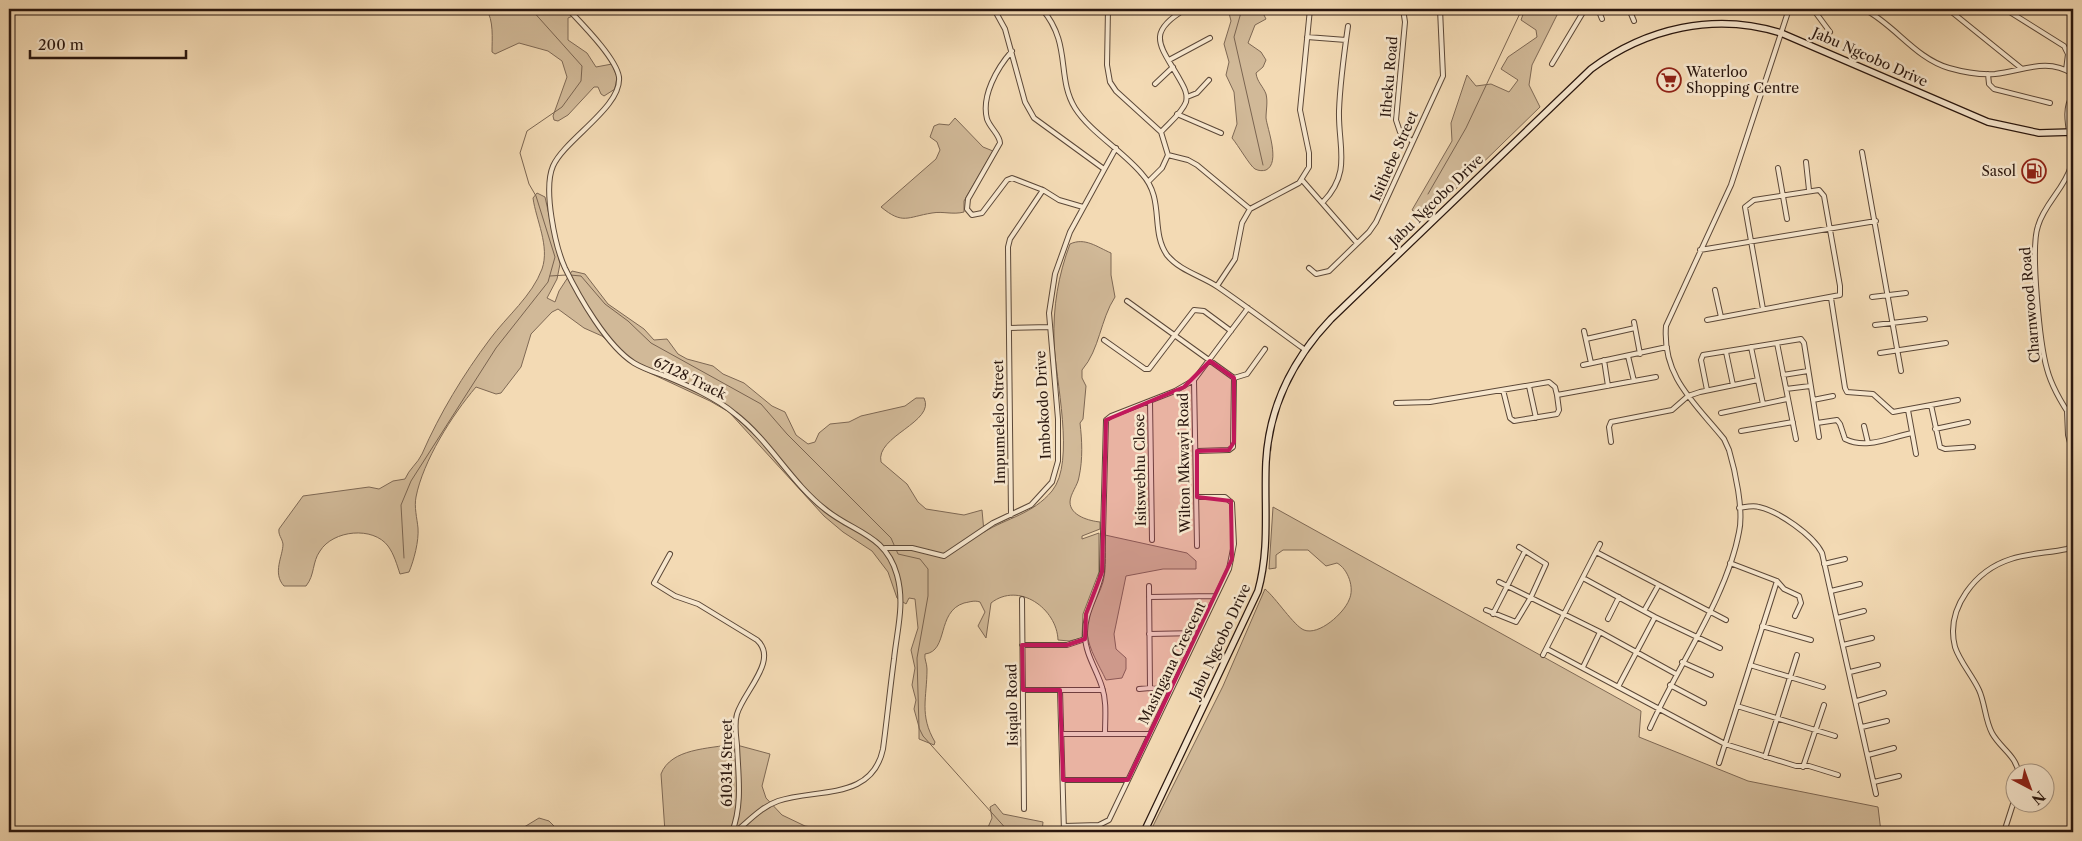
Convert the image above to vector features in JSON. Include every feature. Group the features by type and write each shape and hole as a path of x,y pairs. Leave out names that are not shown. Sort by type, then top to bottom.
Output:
{"main road":[{"name":"Jabu Ngcobo Drive","path":"1144,832 1258,591 1266,549 1266,463 1271,426 1282,392 1304,349 1331,319 1576,82 1606,58 1638,40 1668,30 1693,26 1733,24 1781,33 1988,122 2039,133 2071,132"}],"street":[{"name":"67128 Track","path":"568,9 614,64 619,76 617,92 562,153 553,165 550,176 550,200 558,241 565,267 577,289 602,328 627,358 643,368 700,392 736,414 815,502 885,548"},
{"path":"994,9 1002,23 1012,51 1025,102 1034,118 1104,169"},
{"path":"1042,9 1056,28 1059,37 1068,89 1074,107 1148,182 1158,209 1160,241 1167,254 1178,265 1217,286 1304,349"},
{"path":"1108,9 1106,58 1110,82 1116,91 1161,132 1168,155 1162,168 1148,182"},
{"path":"1161,132 1177,114 1186,97 1185,89 1160,44 1160,31 1167,20 1186,9"},
{"path":"1217,286 1235,259 1242,223 1250,209 1302,180 1308,171 1310,162 1300,110 1310,9"},
{"name":"Itheku Road","path":"1403,9 1405,22 1396,120 1400,132 1412,142"},
{"name":"Isithebe Street","path":"1309,268 1316,274 1327,273 1376,222 1443,76 1440,9"},
{"path":"1552,64 1585,9"},
{"path":"1598,9 1602,19"},
{"path":"1629,9 1634,21"},
{"path":"1650,728 1670,685 1709,612 1730,563 1740,531 1739,508 1730,454 1726,444 1675,378 1667,348 1666,334 1669,318 1738,168 1788,9"},
{"path":"1813,9 1830,32"},
{"path":"1864,9 1882,19 1917,51 1936,62 1963,71 1988,74 2044,64 2073,74"},
{"path":"1948,9 2021,68"},
{"path":"2005,9 2064,46 2068,54 2066,70"},
{"path":"1323,202 1332,192 1342,164 1339,111 1348,26"},
{"path":"1307,37 1346,40"},
{"path":"1169,60 1210,38"},
{"path":"1012,51 1004,60 990,86 987,99 987,119 1000,139 1000,143 968,199 967,209 972,215 982,213 1009,178 1015,178 1043,190 1059,200 1083,207"},
{"path":"1155,84 1173,67"},
{"path":"1988,74 1989,84 1994,89 2050,103"},
{"path":"1186,97 1197,93 1209,80"},
{"name":"Charnwood Road","path":"2073,95 2068,106 2073,157 2065,179 2040,221 2036,238 2043,352 2054,388 2073,420"},
{"path":"1177,114 1221,133"},
{"name":"Imbokodo Drive","path":"885,548 912,548 944,556 993,523 1021,511 1040,497 1052,482 1056,472 1058,419 1050,327 1051,296 1055,274 1064,247 1083,207 1116,148"},
{"path":"1862,152 1876,221 1901,370"},
{"path":"1168,155 1188,160 1250,209"},
{"path":"1806,162 1810,190"},
{"path":"1778,168 1787,219"},
{"path":"1302,180 1357,243"},
{"name":"Impumelelo Street","path":"1012,515 1009,243 1043,190"},
{"path":"1707,320 1838,296 1841,292 1830,228 1823,193 1819,190 1754,200 1747,204 1744,211 1763,309"},
{"path":"1700,250 1876,221"},
{"path":"1715,290 1721,317"},
{"path":"1872,297 1906,293"},
{"path":"1831,298 1846,390 1851,393 1865,392 1873,394 1893,412 1958,400"},
{"path":"1127,301 1234,378"},
{"path":"1105,734 1104,690 1085,639 1086,618 1102,572 1106,422 1111,416 1194,380 1248,308"},
{"path":"1104,340 1145,369 1150,369 1192,311 1198,309 1231,331"},
{"path":"1874,325 1925,319"},
{"path":"1634,322 1640,354"},
{"path":"1010,328 1050,327"},
{"path":"1586,339 1635,328"},
{"path":"1584,331 1591,363"},
{"path":"1707,390 1701,357 1705,354 1726,352 1798,338 1802,340 1819,437"},
{"path":"1777,342 1796,439"},
{"path":"1880,353 1946,343"},
{"path":"1751,347 1763,404"},
{"path":"1583,365 1667,348"},
{"path":"1234,378 1247,374 1265,349"},
{"path":"1726,352 1732,385"},
{"path":"1628,356 1634,381"},
{"path":"1604,360 1608,386"},
{"path":"1783,375 1808,371"},
{"path":"1557,396 1656,377"},
{"path":"1197,451 1229,450 1233,447 1234,378"},
{"name":"Wilton Mkwayi Road","path":"1194,380 1197,451 1197,546"},
{"path":"1611,442 1609,427 1611,422 1672,410 1688,396 1707,390 1758,380"},
{"path":"1396,403 1430,402 1503,390 1528,386 1552,383 1557,396 1558,413 1536,418 1511,420 1503,390"},
{"path":"1528,386 1536,418"},
{"path":"1786,389 1810,386"},
{"path":"1813,400 1833,396"},
{"path":"1721,413 1787,399"},
{"name":"Isitswebhu Close","path":"1150,400 1152,540"},
{"path":"1931,406 1941,448 1973,447"},
{"path":"1908,410 1916,454"},
{"path":"2068,411 2068,435 2073,454"},
{"path":"1817,423 1837,420 1845,438 1868,443 1882,442 1893,436 1912,432"},
{"path":"1741,431 1793,422"},
{"path":"1935,428 1968,422"},
{"path":"1864,426 1868,443"},
{"name":"Masingana Crescent","path":"1064,826 1099,825 1106,822 1229,569 1233,551 1234,506 1231,501 1225,498 1197,497"},
{"path":"1739,508 1758,506 1766,509 1795,526 1817,545 1822,553 1857,701 1876,794"},
{"path":"1543,654 1600,544"},
{"path":"2016,764 2014,759 1991,732 1980,693 1956,649 1954,632 1956,612 1959,603 1970,588 1997,565 2018,557 2067,549 2073,545"},
{"path":"1486,610 1517,622 1531,597 1546,564 1519,547"},
{"name":"610314 Street","path":"733,832 770,804 787,798 828,793 860,783 873,772 882,756 901,615 897,576 885,548"},
{"path":"1494,614 1525,551"},
{"path":"1596,552 1726,620"},
{"name":"610314 Street","path":"670,554 654,583 675,596 704,608 757,640 764,648 765,660 737,715 739,806 733,832"},
{"path":"1824,564 1845,559"},
{"path":"1730,563 1777,581 1784,589 1800,598 1795,616"},
{"path":"1583,578 1655,617 1720,648"},
{"path":"1719,763 1777,581"},
{"path":"1499,582 1600,632 1676,674"},
{"path":"1831,591 1860,584"},
{"path":"1149,586 1150,688"},
{"path":"1644,611 1658,586"},
{"path":"1149,596 1216,596"},
{"path":"1608,619 1618,598"},
{"name":"Isiqalo Road","path":"1022,599 1024,809"},
{"path":"1837,618 1864,611"},
{"path":"1618,687 1655,617"},
{"path":"1762,626 1811,640"},
{"path":"1583,667 1600,632"},
{"path":"1149,634 1198,634"},
{"path":"1843,645 1872,638"},
{"path":"1022,645 1067,645 1085,639"},
{"path":"1547,649 1725,744 1765,757 1802,767 1809,766 1838,775"},
{"path":"1765,757 1797,654"},
{"path":"1682,662 1710,675"},
{"path":"1750,665 1823,687"},
{"path":"1850,672 1878,665"},
{"path":"1670,685 1704,702"},
{"path":"1139,689 1171,690"},
{"path":"1023,690 1104,690"},
{"path":"1060,690 1064,832"},
{"path":"1857,701 1884,693"},
{"path":"1802,767 1824,705"},
{"path":"1737,706 1836,736"},
{"path":"1862,727 1887,721"},
{"path":"1062,734 1150,734"},
{"path":"1868,755 1894,748"},
{"path":"1874,782 1899,776"},
{"path":"1063,780 1128,780"},
{"path":"2004,832 2010,814"}],"highlighted area":[{"path":"1210,361 1234,378 1234,442 1229,450 1197,451 1197,497 1231,501 1232,559 1128,780 1063,780 1060,690 1023,690 1022,645 1067,645 1085,639 1086,614 1102,572 1106,420 1184,387"}],"shaded area":[{"path":"486,9 583,9 582,12 568,18 568,40 587,53 596,67 612,64 617,77 615,89 604,96 598,87 594,87 568,115 558,121 554,120 553,116 567,77 562,61 548,51 519,43 495,54 492,52 491,24 489,13"},
{"path":"1228,9 1261,9 1266,19 1255,25 1248,43 1261,52 1266,60 1263,67 1256,73 1266,94 1266,118 1273,153 1270,166 1266,170 1255,169 1232,138 1237,124 1234,92 1226,75 1229,62 1224,44 1231,21"},
{"path":"1525,9 1560,9 1532,65 1529,85 1540,107 1425,219 1412,210 1452,141 1451,123 1467,75 1476,86 1491,84 1509,92 1518,80 1501,69 1508,57 1537,37 1536,30 1521,20"},
{"path":"955,118 983,147 993,151 964,201 964,212 936,213 905,218 888,213 881,207 936,159 940,150 937,142 930,137 934,126 939,124 949,125"},
{"path":"537,193 545,197 560,264 557,279 547,298 555,302 559,291 572,271 585,274 608,304 644,329 654,340 667,339 678,354 687,359 713,366 723,374 744,383 772,406 785,412 796,435 808,444 815,442 819,433 830,424 849,422 861,416 905,406 916,398 924,398 925,407 922,414 887,444 882,453 881,462 907,484 918,502 926,509 964,515 982,510 984,532 1037,505 1052,491 1059,478 1063,461 1063,441 1054,328 1059,280 1070,244 1086,242 1111,253 1111,275 1115,297 1106,315 1093,353 1082,370 1082,378 1086,386 1083,419 1080,423 1081,463 1078,480 1070,502 1073,511 1081,517 1100,522 1100,529 1082,536 1082,539 1099,533 1099,572 1083,614 1082,638 1069,641 1058,640 1056,629 1044,609 1024,597 1013,595 1002,597 991,603 986,638 978,626 985,612 980,602 964,603 955,608 949,614 937,646 925,654 927,669 925,715 935,742 934,745 919,739 919,727 914,709 916,700 912,685 915,668 911,650 918,628 915,599 909,598 906,604 897,598 888,572 872,551 843,532 824,516 729,412 710,401 637,367 602,336 584,328 558,309 552,312 531,334 521,367 501,393 496,394 476,387 457,411 440,439 425,469 416,497 418,539 409,572 400,574 392,552 381,540 373,535 353,533 343,535 326,544 317,555 311,577 306,586 284,586 278,570 283,549 279,529 303,496 369,487 379,489 393,481 405,479 420,457 444,409 471,366 538,279 544,260 544,251 542,233 533,198"},
{"path":"1273,507 1641,711 1639,737 1748,781 1878,807 1881,832 1150,832 1223,686 1265,589 1295,623 1304,630 1310,631 1324,627 1337,617 1351,595 1349,579 1341,566 1337,563 1326,566 1308,550 1283,550 1276,555 1276,568 1269,569"},
{"path":"1105,535 1187,553 1196,561 1196,569 1163,569 1126,576 1114,634 1116,649 1126,658 1126,669 1122,678 1106,680 1090,645 1087,633 1090,613 1103,582"},
{"path":"733,744 770,754 762,786 766,798 782,815 805,826 843,832 665,832 661,774 666,765 682,754"},
{"path":"995,804 1003,814 1043,822 1042,832 986,832 992,818 990,807"},
{"path":"539,818 549,821 560,832 516,832"}],"waterway":[{"path":"404,558 401,505 411,481 496,348 548,282 555,257 520,153 527,131 562,107 581,81 582,66 531,9"},
{"path":"1242,9 1234,37 1263,165"},
{"path":"1428,194 1466,128 1522,9"},
{"path":"550,276 566,275"},
{"path":"570,275 581,276 605,304 628,321 651,343 761,404 787,434 891,538 898,554 920,559 928,569 928,596 917,658 919,728 923,736 1009,832"}],"place":[{"name":"Waterloo Shopping Centre","path":"1669,80"},
{"name":"Sasol","path":"2034,171"}]}
